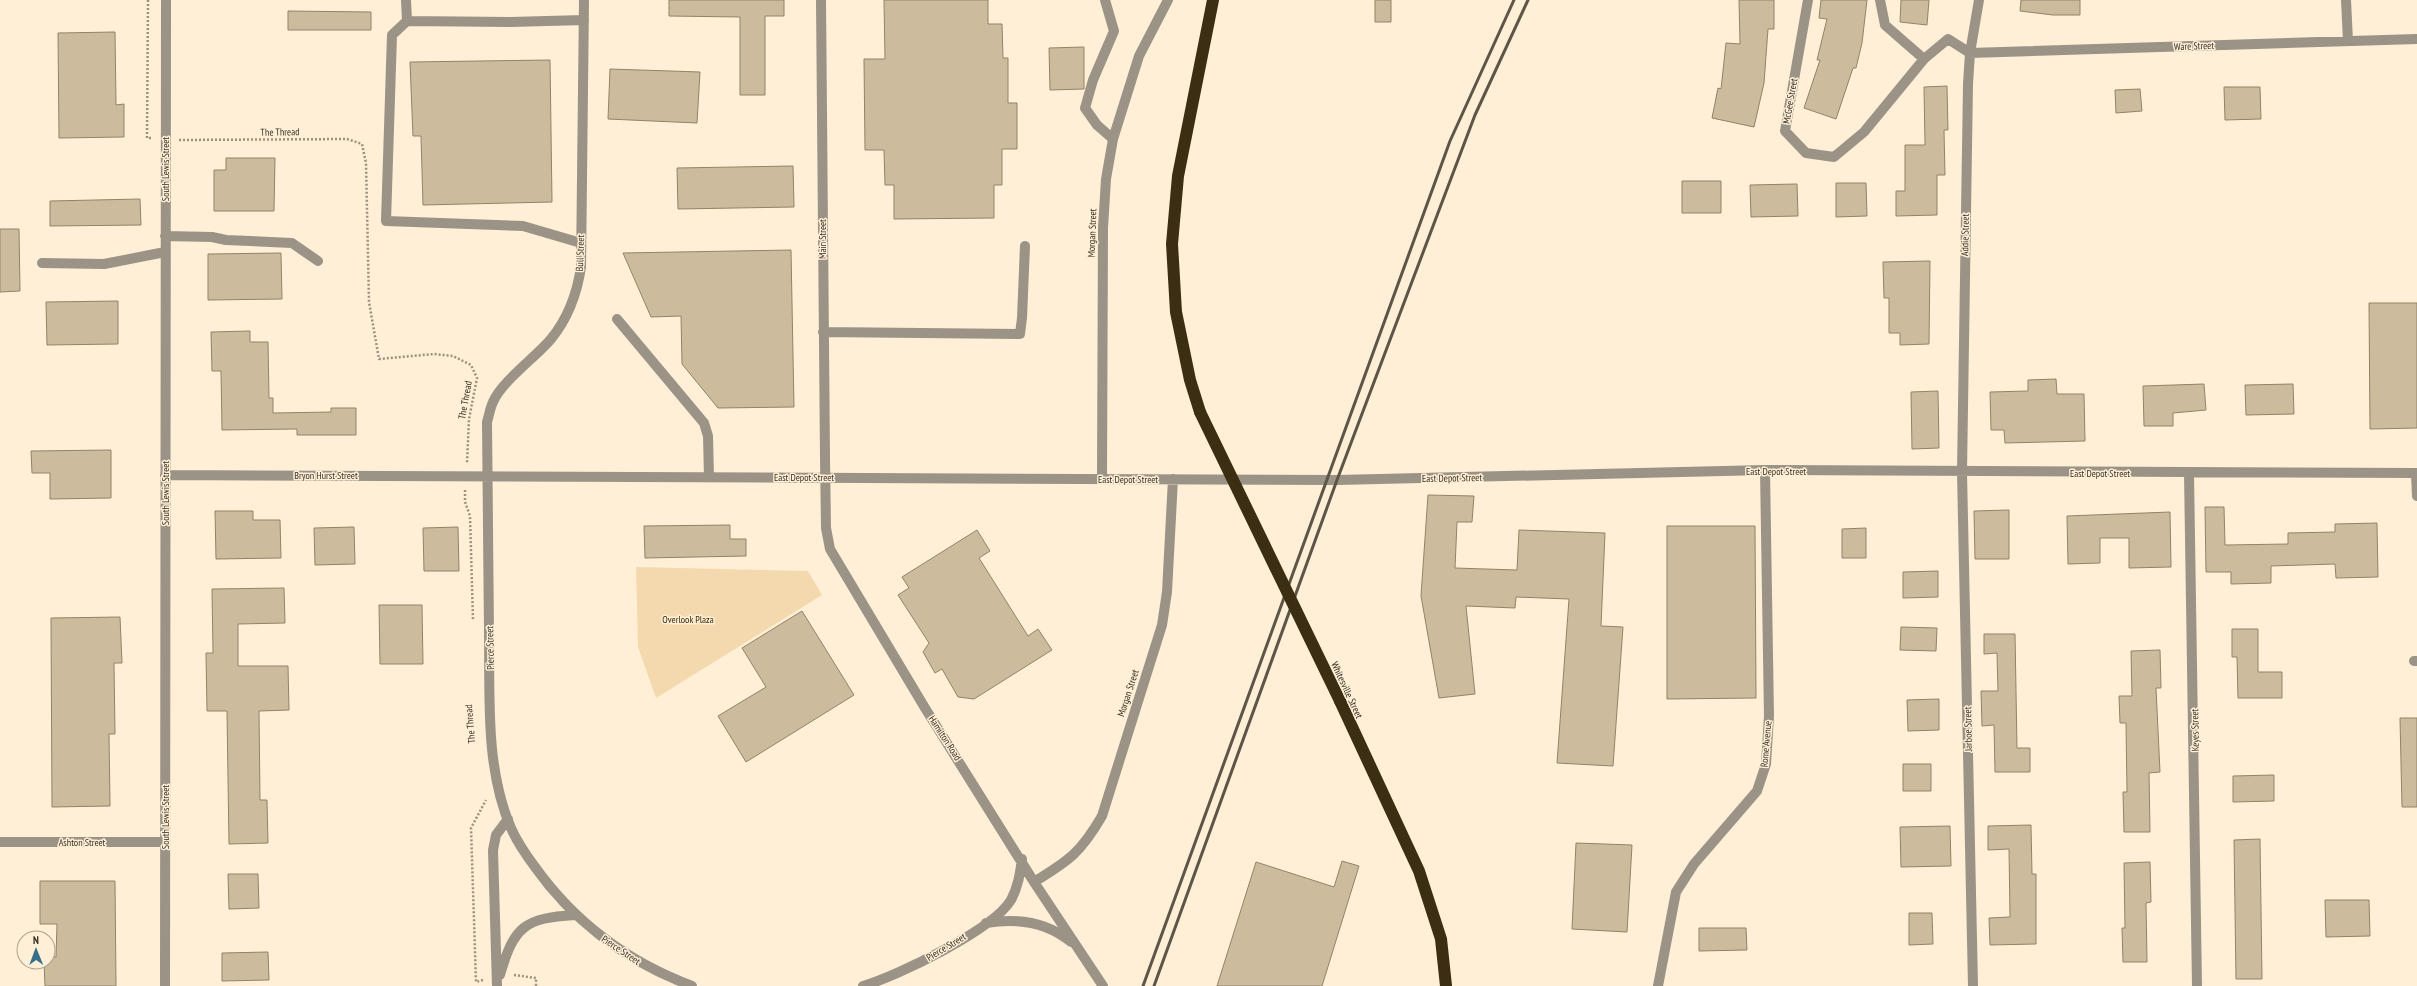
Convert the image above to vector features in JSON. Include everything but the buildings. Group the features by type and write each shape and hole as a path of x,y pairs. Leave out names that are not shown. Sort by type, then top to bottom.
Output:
{"highway":[{"name":"Whitesville Street","path":"1213,0 1178,176 1172,244 1173,278 1178,326 1190,380 1200,412 1340,701 1419,871 1442,939 1446,986"}],"street":[{"name":"South Lewis Street","path":"165,986 166,0"},
{"path":"406,0 407,21"},
{"name":"Bull Street","path":"488,476 487,422 493,401 516,373 551,339 570,310 577,290 581,243 584,0"},
{"name":"Main Street","path":"821,0 825,477"},
{"path":"1105,0 1114,31 1093,80 1085,108 1097,125 1113,139"},
{"name":"Morgan Street","path":"1102,479 1103,228 1106,179 1113,139 1139,56 1168,0"},
{"name":"McGee Street","path":"1808,0 1785,131 1806,153 1834,157 1864,132 1924,59 1948,39 1970,54"},
{"path":"1880,0 1885,25 1924,59"},
{"name":"Addie Street","path":"1962,472 1966,184 1970,54 1979,0"},
{"path":"2346,0 2348,40"},
{"path":"581,243 523,226 386,222 392,35 407,21 510,22 584,20"},
{"name":"Ware Street","path":"1970,54 2348,40 2417,40"},
{"path":"165,236 212,237 226,240 292,242 318,261"},
{"path":"823,332 1020,334 1025,246"},
{"path":"42,263 104,264 165,252"},
{"path":"617,319 704,423 708,436 709,477"},
{"name":"East Depot Street","path":"488,476 1337,480 1765,470 2189,473 2417,472"},
{"name":"Rome Avenue","path":"1658,986 1676,892 1694,864 1757,790 1766,764 1768,716 1765,470"},
{"name":"Jarboe Street","path":"1962,472 1973,986"},
{"path":"2417,472 2417,496"},
{"name":"Keyes Street","path":"2189,473 2195,745 2197,986"},
{"name":"Bryon Hurst Street","path":"165,475 488,476"},
{"name":"Pierce Street","path":"488,476 492,743 502,799 508,819 522,849 545,881 575,915 637,962 663,975 692,986"},
{"name":"Hamilton Road","path":"825,477 826,528 830,549 925,708 1022,859 1034,882 1103,986"},
{"name":"Morgan Street","path":"1034,882 1069,860 1088,839 1102,816 1162,625 1167,592 1173,479"},
{"path":"497,981 493,850 496,835 508,819"},
{"name":"Ashton Street","path":"0,842 165,842"},
{"name":"Pierce Street","path":"863,986 913,966 939,952 1004,909 1011,900 1019,882 1022,859"},
{"path":"497,981 509,946 522,928 540,918 575,915"},
{"path":"984,923 1026,921 1063,935 1079,948"}],"path":[{"name":"The Thread","path":"148,0 147,138 194,141 347,139 362,144 366,163 369,302 379,359 434,354 453,356 470,364 478,378 469,419 465,502 470,516 473,622"},
{"path":"486,792 486,799 471,828 476,982 497,981 515,975 536,978 536,986"}],"green space":[{"name":"Overlook Plaza","path":"636,567 808,571 822,595 656,698 638,647"}],"railway":[{"path":"1143,986 1450,141 1514,0"},
{"path":"1154,986 1337,480 1475,115 1528,0"}]}
